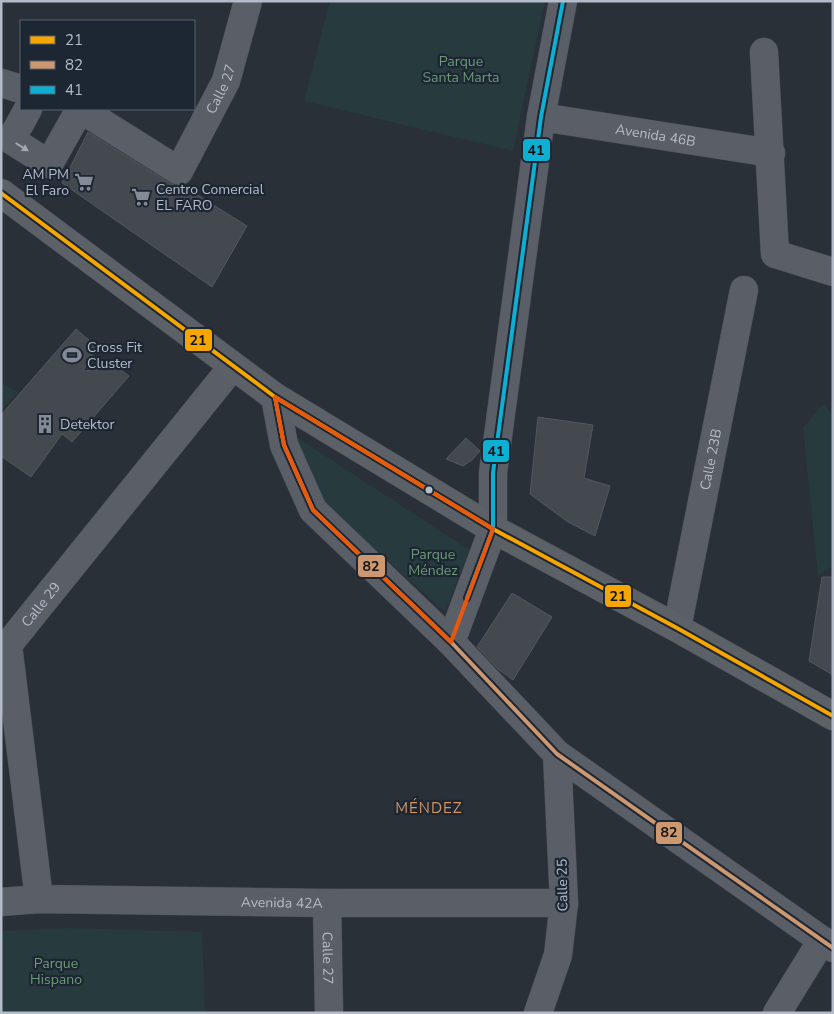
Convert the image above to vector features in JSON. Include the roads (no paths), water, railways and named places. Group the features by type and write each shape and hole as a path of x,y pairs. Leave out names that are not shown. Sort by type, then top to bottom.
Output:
{"main road":[{"path":"1,193 275,396 493,529 677,628 833,716"}],"street":[{"name":"Calle 27","path":"82,110 179,171 226,81 248,1"},
{"path":"451,642 493,529 493,473 541,117 563,1"},
{"path":"764,52 776,254 833,272"},
{"path":"1,84 20,89"},
{"path":"27,110 11,140 49,164 79,110"},
{"name":"Avenida 46B","path":"541,117 771,153"},
{"name":"Calle 23B","path":"677,628 744,290"},
{"name":"Calle 29","path":"39,899 5,646 233,366"},
{"path":"275,396 284,445 313,510 451,642 557,754 827,944 777,1013"},
{"name":"Calle 25","path":"538,1013 558,955 564,903 557,754"},
{"name":"Avenida 42A","path":"1,902 39,899 327,903 564,903"},
{"name":"Calle 27","path":"327,903 329,1013"}],"place":[{"name":"AM PM El Faro","path":"84,182"},
{"name":"Centro Comercial EL FARO","path":"141,197"},
{"name":"Cross Fit Cluster","path":"72,355"},
{"name":"Detektor","path":"45,424"}],"district":[{"name":"MÉNDEZ","path":"429,808"}],"park label":[{"name":"Parque Santa Marta","path":"461,69"},
{"name":"Parque Méndez","path":"433,562"},
{"name":"Parque Hispano","path":"56,972"}]}
